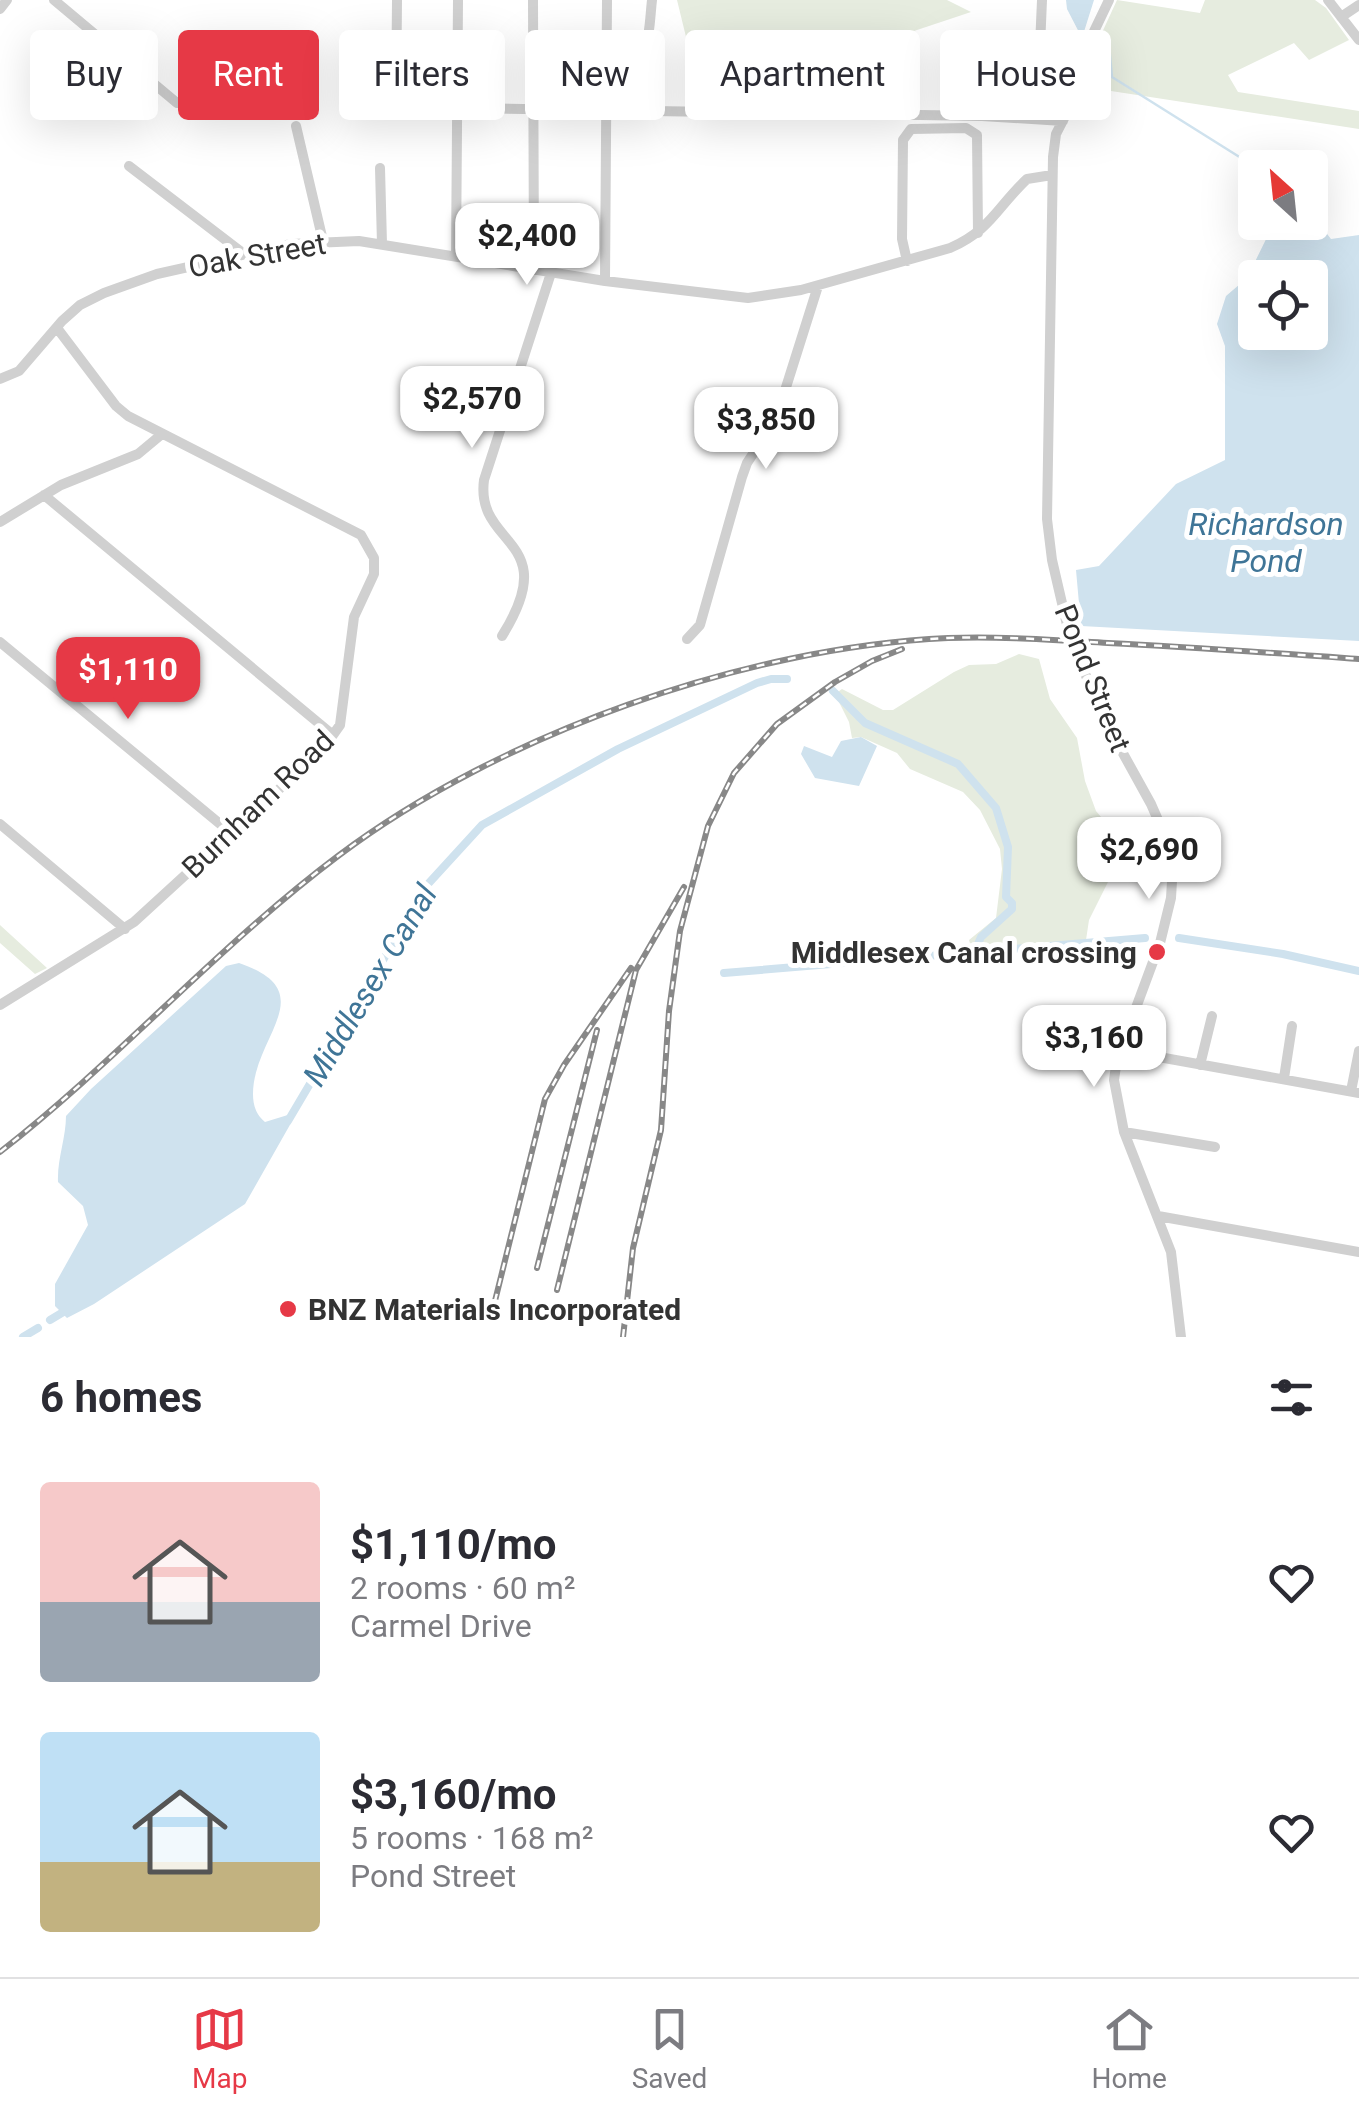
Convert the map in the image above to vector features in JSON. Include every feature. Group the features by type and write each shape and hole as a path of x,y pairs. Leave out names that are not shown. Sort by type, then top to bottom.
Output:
{"street":[{"path":"0,8 8,0"},
{"path":"54,0 177,103"},
{"path":"396,0 396,30"},
{"path":"458,0 458,30"},
{"path":"532,0 532,30"},
{"path":"607,0 607,30"},
{"path":"649,30 652,0"},
{"path":"1041,30 1042,0"},
{"name":"Pond Street","path":"1109,0 1090,38 1076,95 1056,136 1052,176 1047,519 1052,560 1075,652 1109,728 1150,804 1173,864 1171,898 1160,943 1120,1050 1114,1080 1124,1132 1171,1252 1181,1337"},
{"path":"1328,0 1359,40"},
{"path":"1342,17 1359,5"},
{"path":"456,256 457,120"},
{"path":"533,120 534,270"},
{"path":"605,282 606,120"},
{"path":"1056,120 1063,121"},
{"path":"296,126 323,241"},
{"path":"907,262 902,236 904,135 914,128 966,128 975,132 978,232"},
{"path":"130,166 244,254"},
{"path":"380,168 382,244"},
{"name":"Oak Street","path":"0,380 19,372 80,305 127,282 244,254 323,241 382,244 605,282 748,298 818,286 950,248 978,232 1026,180 1052,176"},
{"path":"978,199 987,212 1003,209"},
{"path":"502,636 520,600 526,576 524,563 487,511 484,480 551,272"},
{"path":"687,639 700,626 742,477 776,419 818,286"},
{"name":"Burnham Road","path":"0,1005 125,929 323,749 344,710 354,617 374,574 370,546 361,535 162,434 116,406 57,328"},
{"path":"0,522 81,475 138,454 162,434"},
{"path":"44,495 333,735"},
{"path":"0,642 231,833"},
{"path":"0,824 125,929"},
{"path":"1200,1065 1212,1016"},
{"path":"1284,1078 1292,1026"},
{"path":"1120,1050 1355,1092 1359,1051"},
{"path":"1124,1132 1215,1147"},
{"path":"1158,1216 1359,1252"}],"shaded area":[{"path":"677,0 947,0 971,12 917,30 685,33"},
{"path":"1117,0 1200,13 1205,0 1315,0 1326,8 1349,40 1309,60 1294,43 1228,75 1238,92 1359,111 1359,129 1111,91 1111,30 1103,30"},
{"path":"1019,654 1039,659 1050,699 1077,738 1085,781 1096,811 1133,855 1137,866 1109,880 1089,920 1086,940 1076,947 973,955 969,940 996,918 1002,869 1000,849 980,810 963,792 910,769 897,753 861,737 852,738 835,694 842,689 883,710 893,710 969,665 996,664"},
{"path":"0,925 47,968 35,974 0,943"}],"water":[{"path":"1066,0 1094,0 1085,30 1078,30"},
{"name":"Richardson Pond","path":"1328,235 1331,239 1359,235 1359,641 1081,626 1076,570 1099,566 1176,484 1225,460 1225,346 1217,324 1226,296 1238,286 1238,350 1328,350 1328,260 1256,260 1266,240 1328,240"},
{"path":"861,737 877,746 859,786 815,778 801,754 804,746 832,757 841,741"},
{"path":"239,963 264,975 277,988 281,1002 256,1073 254,1106 265,1122 291,1114 291,1123 245,1204 67,1318 55,1306 55,1284 88,1225 83,1206 58,1182 66,1116 226,966"}],"waterway":[{"path":"1111,66 1112,77 1238,156"},
{"name":"Middlesex Canal","path":"288,1121 428,884 482,825 618,749 757,683 787,679"},
{"name":"Middlesex Canal","path":"833,691 865,723 958,764 996,808 1008,847 1006,897 1012,909 981,937 974,953"},
{"name":"Middlesex Canal","path":"724,973 1145,938"},
{"name":"Middlesex Canal","path":"1179,938 1283,954 1359,971"},
{"name":"Middlesex Canal","path":"50,1320 70,1308"},
{"name":"Middlesex Canal","path":"23,1337 38,1328"}],"railway":[{"path":"0,1152 86,1080 251,927 338,856 402,812 473,772 628,705 790,659 870,645 948,638 1048,640 1359,659"},
{"path":"623,1337 633,1248 661,1130 669,1011 680,931 708,826 734,773 777,724 835,682 902,649"},
{"path":"557,1290 636,970 684,887"},
{"path":"491,1317 545,1099 631,968"},
{"path":"537,1268 597,1030"}],"place":[{"name":"Middlesex Canal crossing","path":"1157,952"},
{"name":"BNZ Materials Incorporated","path":"288,1309"}]}
